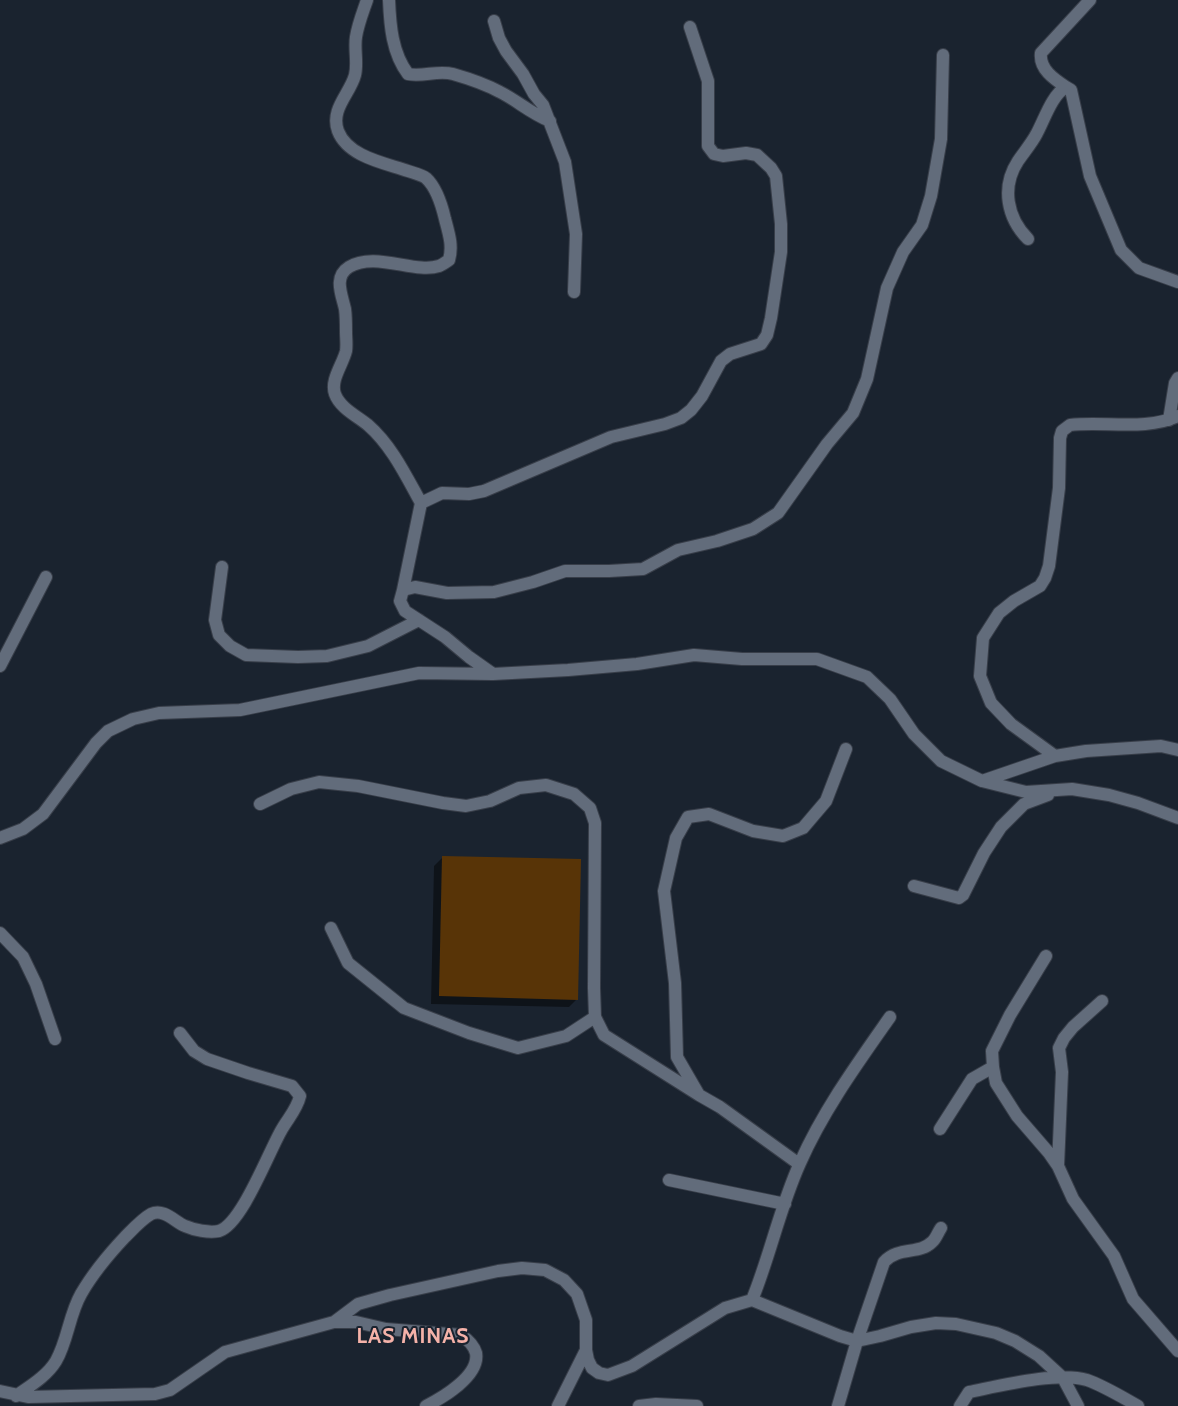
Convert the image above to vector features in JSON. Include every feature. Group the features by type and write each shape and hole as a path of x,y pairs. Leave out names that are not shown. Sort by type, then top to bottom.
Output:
{"street":[{"path":"367,0 356,35 356,73 336,113 338,131 344,142 351,149 364,156 425,178 434,188 440,203 451,242 451,251 449,260 439,266 429,268 369,262 350,267 342,274 340,292 345,311 346,352 335,381 334,394 342,406 372,428 389,447 421,503 400,601 405,610 445,637 493,674"},
{"path":"389,0 390,29 402,66 408,74 446,72 464,77 499,91 534,115 550,121"},
{"path":"1090,0 1041,53 1040,60 1049,75 1071,90 1090,176 1121,250 1139,268 1178,282"},
{"path":"494,21 499,38 543,105 565,162 576,234 574,292"},
{"path":"421,503 442,493 469,494 484,491 611,438 666,424 681,418 691,410 702,396 720,361 730,354 761,344 767,335 781,252 781,224 776,176 771,168 757,155 746,153 723,156 714,154 708,146 708,81 690,27"},
{"path":"403,590 415,588 447,593 494,592 565,571 643,569 678,550 716,541 753,529 778,513 827,444 853,413 867,378 887,288 903,252 922,225 931,196 941,139 943,55"},
{"path":"1028,239 1018,230 1012,219 1009,207 1008,184 1011,174 1034,139 1056,96 1066,87"},
{"path":"1055,756 1011,724 991,703 980,676 983,638 999,613 1014,601 1040,586 1045,578 1059,488 1060,438 1062,431 1070,425 1137,423 1173,418 1175,383 1178,378"},
{"path":"222,567 215,620 219,635 230,646 246,655 278,657 327,656 368,646 419,620"},
{"path":"0,666 46,577"},
{"path":"0,838 23,829 43,814 108,731 133,719 159,713 240,710 420,673 493,674 637,664 694,655 742,659 817,659 867,677 890,699 914,734 941,761 982,781 1026,792 1072,789 1138,803 1178,818"},
{"path":"982,781 1055,756 1086,751 1161,746 1178,750"},
{"path":"699,1095 677,1057 675,983 664,891 676,838 688,817 709,814 753,832 783,836 803,828 826,801 846,749"},
{"path":"260,804 291,789 320,782 358,786 443,804 466,806 490,801 519,788 546,785 574,794 590,808 595,823 595,1017 604,1035 720,1107 799,1164"},
{"path":"914,886 935,890 959,898 963,895 994,837 1001,827 1024,804 1072,789"},
{"path":"331,928 348,963 404,1008 469,1033 518,1048 566,1036 595,1017"},
{"path":"0,933 23,957 36,984 55,1039"},
{"path":"1046,956 1010,1015 992,1051 996,1083 1017,1116 1058,1166 1073,1199 1114,1256 1134,1299 1178,1351"},
{"path":"1058,1166 1062,1072 1059,1048 1073,1027 1102,1001"},
{"path":"752,1300 799,1164 828,1108 890,1017"},
{"path":"16,1396 44,1375 55,1362 64,1343 80,1295 98,1268 125,1237 146,1218 156,1212 164,1214 185,1226 209,1232 220,1230 231,1223 243,1206 282,1128 298,1105 300,1096 292,1086 207,1058 194,1051 180,1033"},
{"path":"940,1129 972,1079 993,1067"},
{"path":"669,1180 785,1204"},
{"path":"838,1406 857,1341 884,1262 890,1255 897,1252 915,1249 932,1242 941,1228"},
{"path":"334,1322 358,1304 390,1295 498,1271 522,1268 545,1270 564,1280 577,1294 586,1320 588,1360 592,1368 599,1373 608,1375 632,1366 725,1308 752,1300 840,1336 857,1341 911,1327 936,1323 956,1324 996,1333 1015,1341 1039,1356 1063,1378 1078,1406"},
{"path":"0,1391 16,1396 28,1397 155,1394 170,1390 225,1352 334,1322 356,1322 386,1329 461,1335 469,1341 476,1352 476,1362 469,1374 446,1396 426,1406"},
{"path":"558,1406 586,1350"},
{"path":"960,1406 969,1392 1023,1381 1063,1378 1086,1380 1138,1406"},
{"path":"639,1406 656,1404 696,1406"}],"building":[{"path":"442,856 581,859 578,1000 439,996"}],"district":[{"name":"LAS MINAS","path":"413,1337"}]}
